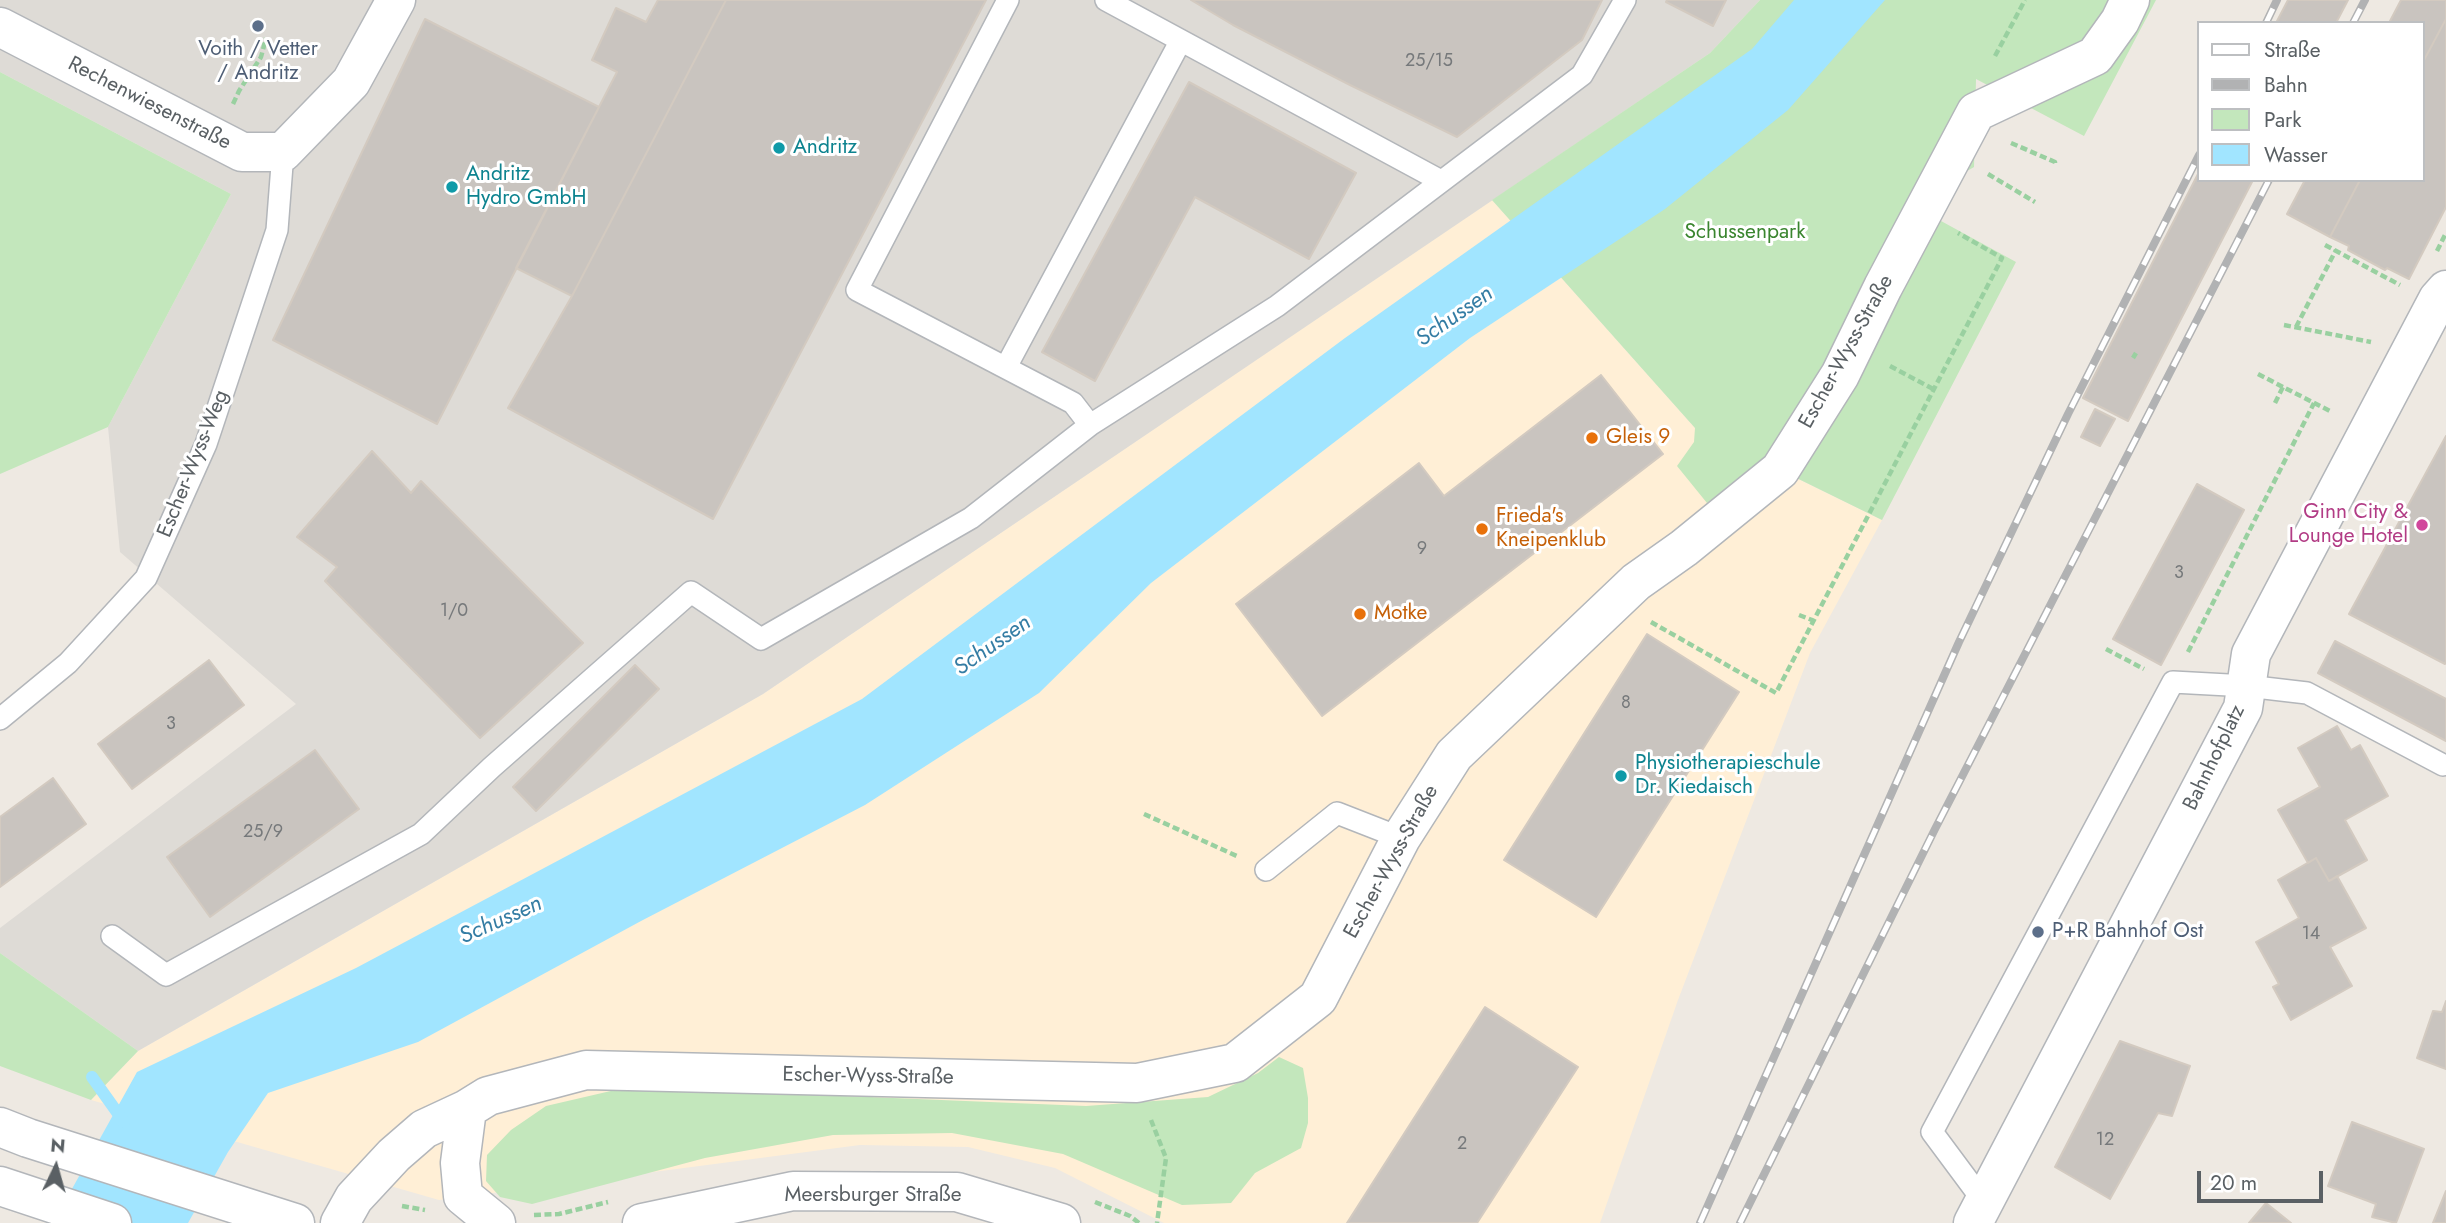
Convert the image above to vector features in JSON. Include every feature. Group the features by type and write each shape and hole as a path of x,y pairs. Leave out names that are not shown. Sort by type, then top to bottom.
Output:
{"street":[{"path":"283,152 351,82 396,0"},
{"name":"Escher-Wyss-Straße","path":"340,1223 354,1198 394,1155 424,1129 488,1096 586,1070 1136,1083 1236,1063 1318,998 1401,838 1454,755 1636,582 1684,548 1780,470 1840,375 1883,287 1976,112 2095,56 2130,0"},
{"name":"Rechenwiesenstraße","path":"0,27 242,152 283,152"},
{"name":"Bahnhofplatz","path":"1979,1212 2243,708 2251,654 2442,295"},
{"path":"467,1109 460,1163 463,1196 496,1223"},
{"path":"14,1133 295,1223"},
{"path":"5,1188 112,1223"},
{"name":"Meersburger Straße","path":"642,1223 793,1191 806,1191 957,1192 1061,1223"}],"lane":[{"path":"1008,0 857,290 1073,403 1090,425"},
{"path":"1106,0 1441,181"},
{"path":"112,936 166,975 421,834 492,767 691,592 761,639 971,518 1090,425 1277,306 1581,75 1625,0"},
{"path":"1006,368 1180,42"},
{"name":"Escher-Wyss-Weg","path":"0,719 68,663 146,578 206,444 277,230 283,152"},
{"path":"1979,1212 1932,1132 2173,682 2247,685 2307,693 2443,765"},
{"path":"1266,870 1336,813 1401,838"}],"path":[{"path":"219,140 239,92 261,57 267,38"},
{"path":"2002,149 2011,142 2054,162 2055,165"},
{"path":"1986,173 2035,202"},
{"path":"1615,602 1776,693 2002,258 1956,231"},
{"path":"2325,245 2415,293 2442,295"},
{"path":"2295,327 2336,250"},
{"path":"2284,325 2367,340"},
{"path":"2258,374 2369,431"},
{"path":"2275,402 2283,387"},
{"path":"2106,649 2173,682 2314,403"},
{"path":"1799,615 1812,620"},
{"path":"1144,814 1266,870"},
{"path":"1136,1083 1166,1158 1157,1223"}],"shaded area":[{"path":"0,0 1760,0 1710,53 763,694 138,1051 0,953 0,928 296,704 120,552 108,427 231,194 0,72"},
{"path":"1492,200 1696,429 1882,520 1810,653 1678,1000 1600,1223 1164,1223 1055,1168 968,1147 860,1145 439,1200 91,1100 138,1051 763,694"}],"green space":[{"name":"Schussenpark","path":"1760,0 2156,0 2084,136 1976,79 1974,167 1910,204 2016,262 1882,520 1766,463 1707,503 1677,466 1694,442 1695,428 1492,200 1710,53"},
{"path":"0,72 231,194 108,427 0,474"},
{"path":"0,953 138,1051 91,1100 0,1066"},
{"path":"1279,1057 1303,1068 1308,1098 1308,1123 1301,1148 1255,1173 1231,1203 1182,1205 1063,1154 952,1133 833,1135 705,1158 532,1204 500,1197 486,1181 487,1155 511,1130 546,1106 628,1087 1086,1106 1208,1097 1258,1073"}],"water":[{"name":"Schussen","path":"1794,0 1885,0 1788,110 1665,209 1470,338 1151,583 1039,693 865,805 641,921 418,1042 268,1093 228,1152 188,1223 53,1223 137,1072 356,968 862,699 1345,338 1752,49"}],"building":[{"path":"658,0 726,0 572,296 516,268 617,72 592,60 616,8 646,22"},
{"name":"Andritz","path":"726,0 986,0 713,519 508,408 572,296"},
{"path":"1191,0 1602,0 1582,40 1457,137 1233,25"},
{"path":"1726,0 1713,26 1666,2"},
{"path":"2288,0 2348,0 2337,21 2277,21"},
{"path":"2401,0 2446,0 2446,19 2425,58 2425,21 2390,21"},
{"name":"Andritz Hydro GmbH","path":"425,19 599,107 437,424 273,340"},
{"path":"2446,19 2446,207 2409,279 2387,268 2385,270 2330,237 2359,182 2425,182 2425,58"},
{"path":"1189,82 1356,173 1309,259 1195,197 1095,381 1042,352"},
{"path":"2198,174 2198,182 2252,182 2128,421 2083,398"},
{"path":"2304,182 2359,182 2330,237 2287,214"},
{"path":"1601,375 1663,454 1322,716 1236,604 1419,463 1444,496"},
{"path":"2095,409 2115,419 2100,446 2081,437"},
{"name":"Ginn City & Lounge Hotel","path":"2446,436 2446,661 2445,664 2349,614"},
{"path":"372,451 411,493 421,481 583,643 480,738 325,581 337,567 297,537"},
{"path":"2197,484 2244,510 2161,665 2113,639"},
{"name":"Physiotherapieschule Dr. Kiedaisch","path":"1647,634 1739,692 1596,917 1504,860"},
{"path":"2335,641 2446,699 2446,741 2318,673"},
{"path":"209,660 244,705 132,789 98,744"},
{"path":"635,665 659,689 536,811 513,787"},
{"path":"2337,726 2351,750 2360,745 2388,796 2345,820 2367,860 2329,881 2316,858 2308,863 2278,810 2320,787 2298,748"},
{"path":"315,750 359,809 210,917 167,857"},
{"path":"53,778 86,824 0,887 0,817"},
{"path":"2316,858 2329,881 2337,876 2366,928 2330,947 2352,986 2291,1020 2273,987 2279,984 2256,942 2299,918 2278,880"},
{"path":"2446,1001 2446,1069 2417,1058 2433,1011 2442,1012"},
{"path":"1485,1007 1578,1067 1477,1223 1347,1223"},
{"path":"2120,1041 2190,1066 2172,1116 2158,1113 2110,1199 2055,1167"},
{"path":"2352,1122 2424,1149 2396,1223 2372,1217 2376,1204 2328,1186"},
{"path":"2446,1191 2446,1223 2433,1223"},
{"path":"2266,1203 2291,1223 2249,1223"}],"waterway":[{"path":"92,1077 124,1122"}],"railway":[{"path":"2267,21 2277,0"},
{"path":"2354,21 2365,0"},
{"path":"1700,1223 1959,642 2068,414 2198,157"},
{"path":"1740,1223 1935,829 2268,182"}],"place":[{"name":"Voith / Vetter / Andritz","path":"258,26"},
{"name":"Andritz","path":"779,148"},
{"name":"Andritz Hydro GmbH","path":"452,187"},
{"name":"Gleis 9","path":"1592,438"},
{"name":"Ginn City & Lounge Hotel","path":"2422,525"},
{"name":"Frieda's Kneipenklub","path":"1482,529"},
{"name":"Motke","path":"1360,614"},
{"name":"Physiotherapieschule Dr. Kiedaisch","path":"1621,776"},
{"name":"P+R Bahnhof Ost","path":"2038,932"}]}
